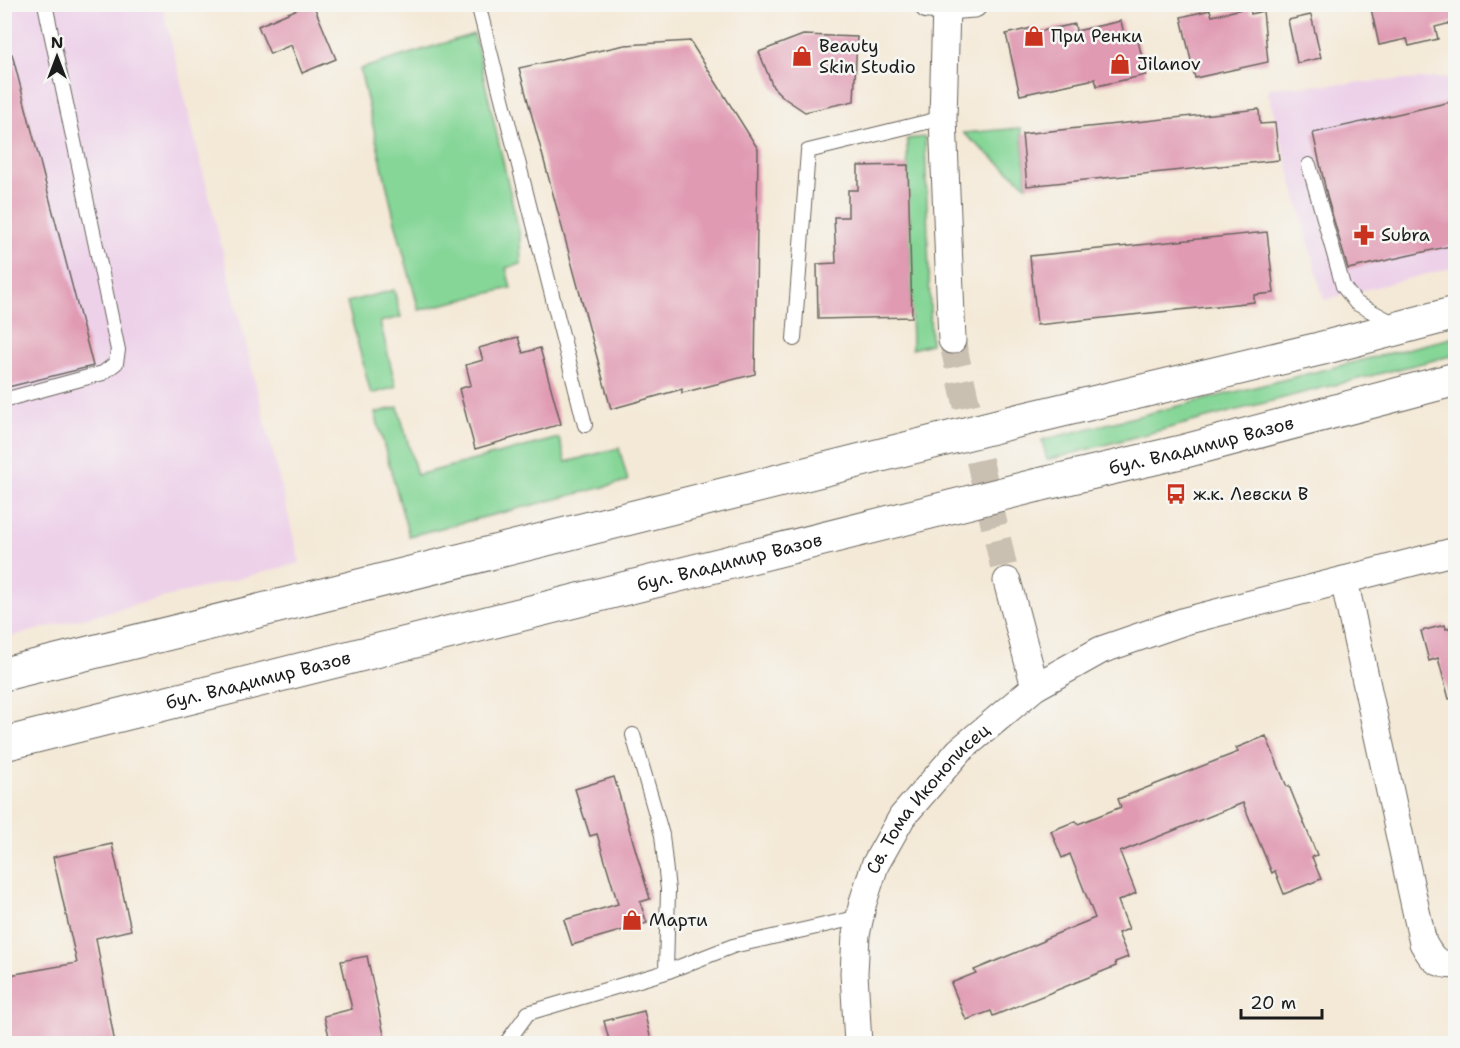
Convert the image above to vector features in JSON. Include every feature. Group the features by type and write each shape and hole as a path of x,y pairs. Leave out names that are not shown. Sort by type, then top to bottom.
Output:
{"main road":[{"path":"4,674 1022,420 1319,349 1455,313"},
{"name":"бул. Владимир Вазов","path":"4,744 1038,485 1185,451 1455,379"}],"street":[{"path":"952,340 936,5 974,4"},
{"name":"Св. Тома Иконописец","path":"858,1044 854,973 856,935 863,902 875,865 902,817 959,751 1035,687 1101,650 1185,621 1455,551"},
{"path":"1344,580 1423,943 1432,958 1444,965 1455,965"},
{"path":"1007,581 1035,687"}],"lane":[{"path":"4,400 103,373 116,363 118,350 45,4"},
{"path":"478,4 585,425"},
{"path":"794,339 808,151 943,118"},
{"path":"1309,165 1343,286 1356,303 1401,327"},
{"path":"633,735 662,835 668,890 666,972"},
{"path":"508,1044 507,1042 528,1013 666,972 734,946 860,917"}],"shaded area":[{"path":"5,5 162,5 300,563 5,638"},
{"path":"1455,77 1455,267 1324,300 1267,88"}],"green space":[{"path":"474,34 520,236 521,264 506,268 511,288 419,310 395,222 360,69"},
{"path":"1021,128 1027,186 963,133"},
{"path":"925,137 931,344 912,349 907,139"},
{"path":"394,290 401,317 380,322 396,387 371,394 347,302"},
{"path":"1455,337 1455,355 1047,460 1042,440"},
{"path":"398,407 417,475 559,438 566,462 619,448 628,481 409,536 375,413"}],"building":[{"path":"313,4 336,59 302,73 291,45 270,54 258,26"},
{"path":"1370,4 1455,4 1455,22 1435,27 1438,39 1409,46 1407,39 1379,45"},
{"path":"1250,7 1251,14 1263,11 1268,62 1195,78 1181,17 1210,10 1212,16"},
{"path":"1311,15 1321,58 1297,63 1288,20"},
{"path":"1121,21 1124,34 1136,32 1146,75 1097,86 1095,79 1020,95 1006,34 1036,27 1037,32 1075,24 1076,31"},
{"path":"803,35 857,37 854,101 805,112 784,98 773,87 759,52"},
{"path":"690,41 758,149 755,374 682,393 682,389 611,409 519,68 625,45"},
{"path":"12,54 93,366 4,388 4,55"},
{"path":"1455,101 1455,245 1348,269 1328,200 1313,133"},
{"path":"1259,109 1260,124 1275,123 1279,160 1027,186 1022,134"},
{"path":"908,165 912,317 818,319 817,264 836,263 834,217 848,217 848,190 858,190 858,166"},
{"path":"1267,232 1274,293 1254,295 1254,302 1037,325 1030,256"},
{"path":"518,337 523,353 540,348 561,424 475,449 459,389 471,385 466,365 483,360 479,348"},
{"path":"1445,625 1446,629 1455,626 1455,698 1449,699 1438,658 1429,661 1421,631"},
{"path":"1266,736 1317,855 1312,857 1321,879 1284,894 1275,871 1272,873 1243,803 1120,852 1136,893 1118,901 1129,929 1118,933 1128,957 1115,962 1116,966 993,1016 991,1011 966,1020 951,983 976,973 974,970 1095,918 1070,854 1062,858 1051,831 1076,821 1078,824 1121,807 1118,799 1238,752 1236,748"},
{"path":"614,777 650,899 640,902 647,923 572,945 564,920 618,904 597,834 590,836 575,789"},
{"path":"112,844 131,930 96,938 115,1044 4,1044 4,976 77,963 53,857"},
{"path":"367,956 386,1044 331,1044 324,1016 352,1009 341,961"},
{"path":"644,1011 652,1044 610,1044 604,1021"}],"tunnel":[{"path":"952,340 1007,581"}],"place":[{"name":"При Ренки","path":"1034,36"},
{"name":"Beauty Skin Studio","path":"802,56"},
{"name":"Jilanov","path":"1120,64"},
{"name":"Subra","path":"1364,235"},
{"name":"ж.к. Левски В","path":"1176,494"},
{"name":"Марти","path":"632,920"}]}
